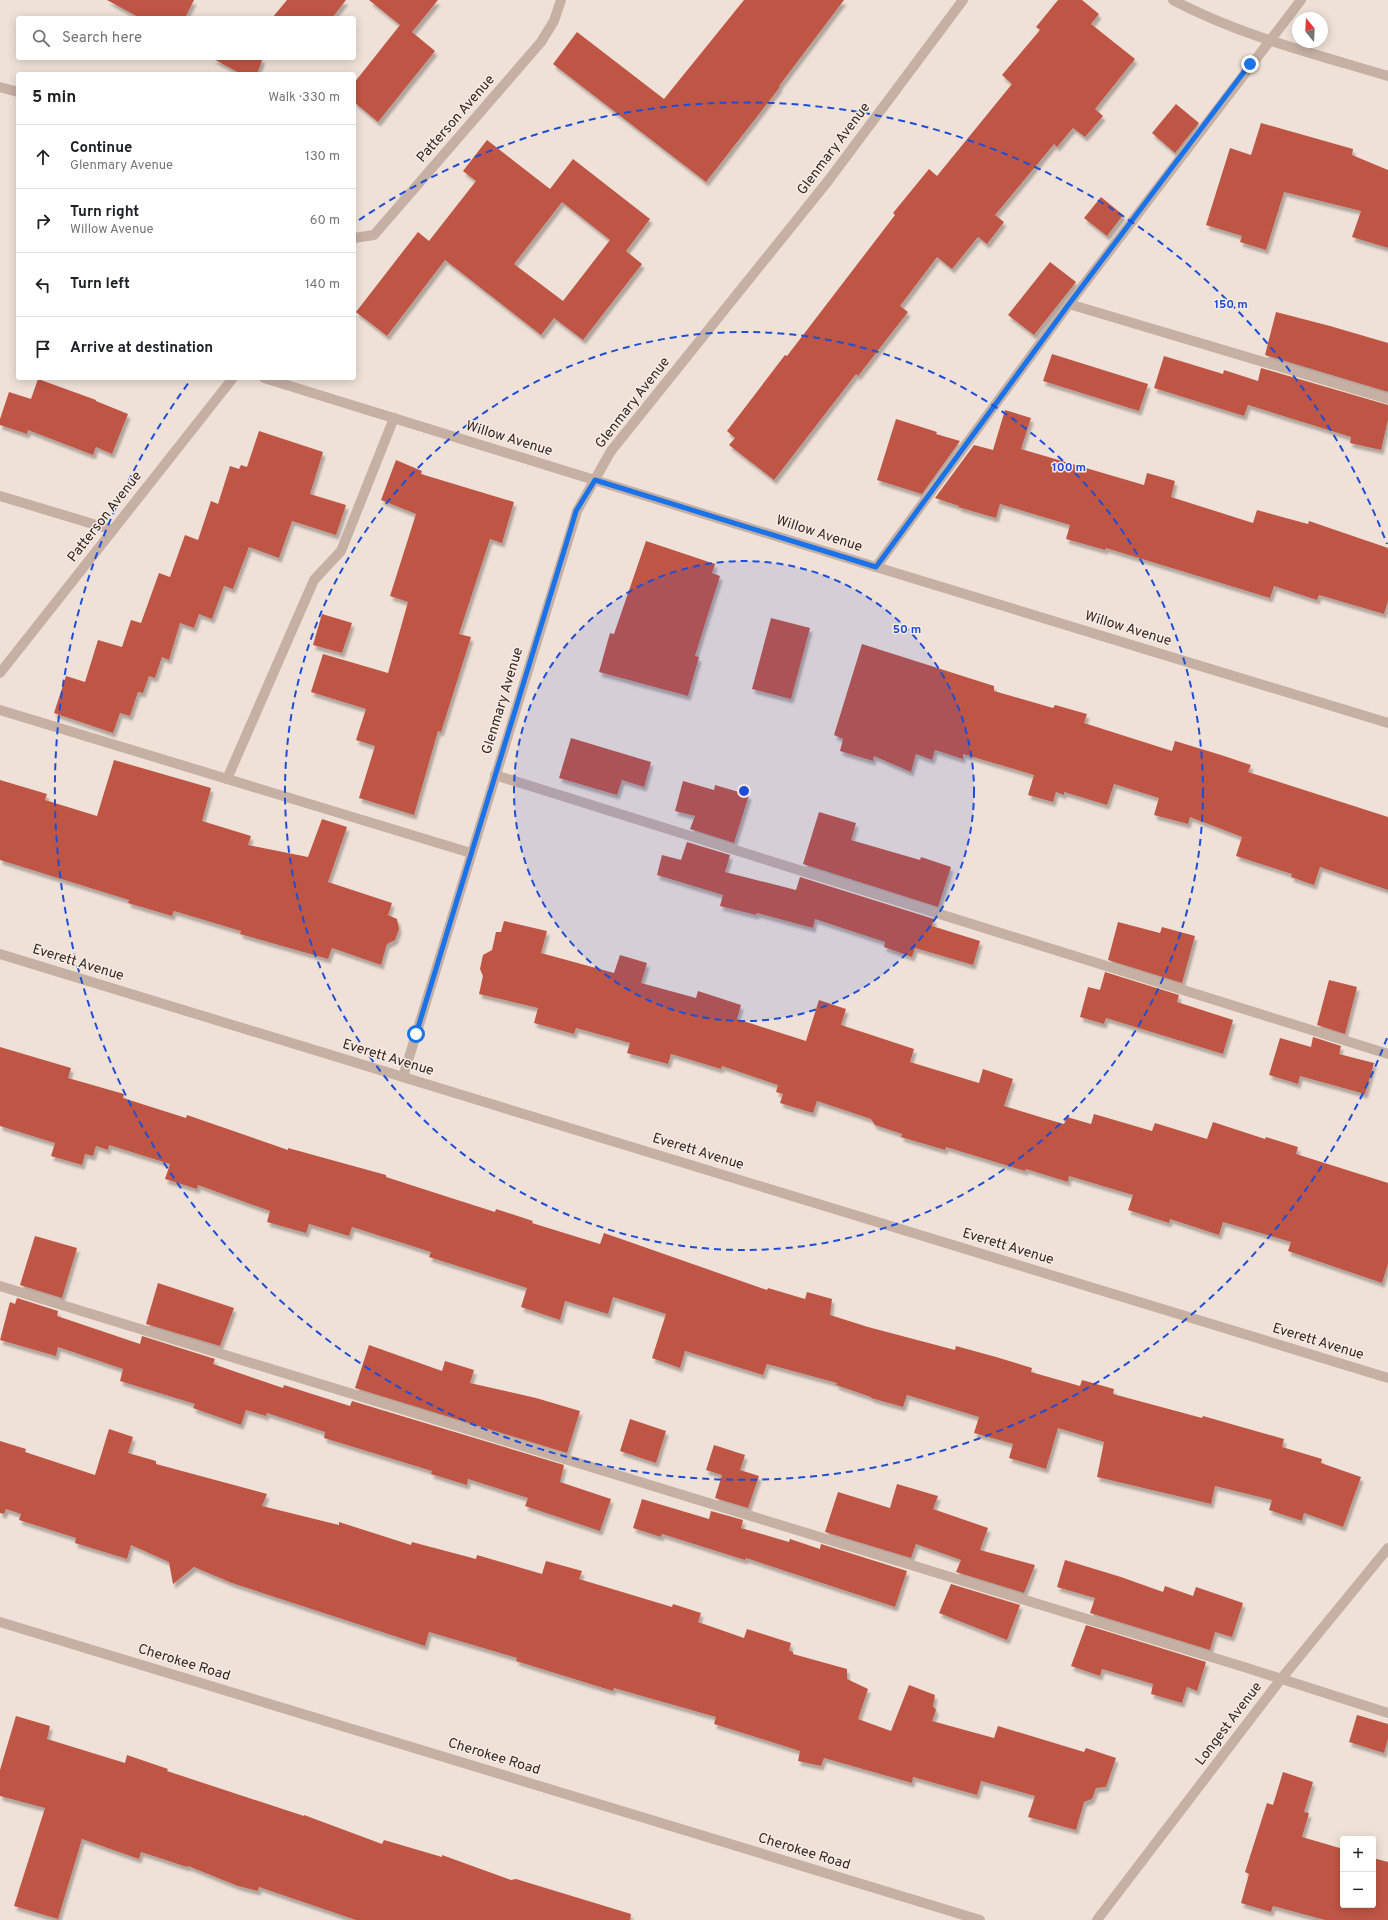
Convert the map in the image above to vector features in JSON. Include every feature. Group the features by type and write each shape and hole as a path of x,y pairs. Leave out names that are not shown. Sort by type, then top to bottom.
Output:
{"street":[{"name":"Patterson Avenue","path":"356,238 374,235 540,42 554,21 561,0"},
{"name":"Glenmary Avenue","path":"403,1077 576,511 612,451 828,181 963,0"},
{"path":"1173,0 1200,14 1268,41 1388,76"},
{"path":"876,567 1069,304 1268,41 1301,0"},
{"path":"0,86 16,91"},
{"path":"1069,304 1388,399"},
{"name":"Patterson Avenue","path":"0,673 231,380"},
{"name":"Willow Avenue","path":"270,380 1388,723"},
{"path":"227,779 314,580 341,551 394,418"},
{"path":"0,496 113,530"},
{"path":"0,710 471,853"},
{"path":"495,775 1388,1054"},
{"name":"Everett Avenue","path":"0,954 1388,1378"},
{"path":"0,1286 1388,1713"},
{"name":"Longest Avenue","path":"1097,1920 1281,1679 1388,1548"},
{"name":"Cherokee Road","path":"0,1622 980,1920"}],"building":[{"path":"107,0 194,0 186,16 136,16"},
{"path":"287,0 346,0 334,16 274,16"},
{"path":"369,0 438,0 412,32 435,51 378,122 356,104 356,80 400,25"},
{"path":"744,0 844,0 779,86 780,87 706,182 553,64 577,32 664,99"},
{"path":"1058,0 1082,0 1099,14 1091,24 1135,59 1095,109 1103,116 1085,137 1073,128 1057,147 1054,144 995,215 1004,222 987,244 978,237 952,269 937,257 900,306 908,312 858,376 856,374 774,480 729,445 735,438 727,431 785,355 787,356 895,215 893,213 929,169 937,176 1012,84 1002,75 1040,30 1036,27"},
{"path":"216,60 262,60 258,72 237,72"},
{"path":"1176,104 1199,123 1175,153 1152,133"},
{"path":"1261,123 1353,149 1352,155 1388,170 1388,248 1352,237 1361,211 1284,192 1266,250 1240,242 1242,236 1206,225 1230,148 1251,155"},
{"path":"487,140 550,189 573,159 650,219 626,251 642,264 583,340 554,318 541,335 445,260 387,336 356,312 418,232 429,241 476,181 463,171","holes":["562,202 610,240 563,301 514,264"]},
{"path":"1101,197 1123,215 1107,236 1084,218"},
{"path":"1050,262 1076,282 1034,335 1008,315"},
{"path":"1276,312 1388,343 1388,392 1265,355"},
{"path":"1052,354 1148,384 1139,411 1043,381"},
{"path":"1164,356 1223,374 1224,370 1258,381 1261,368 1388,405 1388,420 1381,450 1350,443 1351,437 1248,405 1244,416 1154,388"},
{"path":"38,380 41,380 96,400 128,414 112,454 96,447 93,455 28,430 27,434 0,425 0,419 9,392 31,399"},
{"path":"1005,410 1031,418 1021,449 1144,485 1147,473 1175,481 1171,497 1253,523 1257,510 1308,524 1309,521 1388,548 1388,601 1384,614 1319,595 1317,600 1274,586 1270,598 1106,548 1105,550 1066,539 1070,525 1000,504 996,518 958,507 959,506 935,498 974,445 993,450"},
{"path":"896,419 960,441 922,494 877,480"},
{"path":"259,431 323,452 310,494 346,505 336,535 292,521 279,558 249,547 233,589 224,586 212,619 199,614 194,628 180,623 169,660 162,657 155,678 149,676 143,693 138,692 130,716 120,713 113,733 54,713 66,676 85,682 98,640 122,647 131,620 141,623 159,573 170,577 185,535 198,540 211,501 218,504 230,466 239,469 241,465 247,467"},
{"path":"396,460 422,471 421,474 514,502 502,543 490,539 459,634 471,637 441,732 438,731 414,815 359,798 375,746 356,740 366,709 311,692 323,654 388,673 408,602 390,596 416,514 381,500"},
{"path":"646,541 715,564 712,573 720,576 695,656 699,657 688,696 599,672 610,633 614,634"},
{"path":"322,614 352,623 342,653 313,645"},
{"path":"771,618 810,628 791,699 752,689"},
{"path":"862,644 994,686 994,691 1053,708 1055,705 1087,714 1084,723 1172,751 1175,741 1221,755 1251,765 1248,772 1388,817 1388,890 1320,867 1314,885 1291,877 1292,874 1236,856 1242,837 1190,817 1188,824 1154,815 1159,798 1114,784 1107,805 1064,792 1064,795 1056,792 1053,802 1028,795 1034,775 963,754 963,759 935,750 932,760 916,754 911,772 874,756 873,761 840,751 843,739 834,735"},
{"path":"571,738 651,762 644,787 622,780 617,795 559,778"},
{"path":"114,760 211,788 202,821 251,836 248,845 308,857 322,819 347,827 328,882 392,903 388,915 397,919 399,929 395,940 387,944 381,965 332,948 328,959 240,934 241,931 174,911 172,916 128,903 129,900 0,860 0,780 47,794 45,800 97,816"},
{"path":"683,781 714,790 715,785 749,795 734,843 690,829 695,816 675,811"},
{"path":"819,812 856,823 851,840 920,860 921,857 951,867 938,907 803,864"},
{"path":"687,842 730,855 725,872 796,890 800,877 934,919 932,926 980,941 973,965 915,948 912,957 884,947 885,942 815,919 813,928 757,913 756,915 720,906 723,895 657,875 662,855 681,860"},
{"path":"504,921 547,931 541,953 614,973 620,955 647,963 641,983 696,998 698,991 741,1005 737,1019 806,1041 819,1000 846,1009 841,1025 914,1049 910,1062 979,1083 983,1069 1013,1079 1004,1106 1050,1120 1064,1124 1067,1117 1091,1124 1094,1114 1152,1131 1155,1123 1207,1139 1213,1122 1265,1139 1266,1137 1298,1147 1296,1154 1388,1183 1388,1264 1382,1283 1288,1251 1291,1242 1223,1222 1219,1235 1170,1219 1169,1223 1128,1210 1133,1195 1069,1176 1068,1182 1026,1169 1025,1171 946,1147 945,1150 901,1137 902,1134 875,1125 871,1119 817,1101 813,1113 780,1103 783,1094 776,1092 778,1085 722,1066 721,1069 671,1054 668,1064 627,1053 630,1043 576,1028 574,1034 534,1023 538,1008 479,994 483,976 480,969 483,955 492,950 496,932 501,932"},
{"path":"1118,922 1160,933 1162,927 1195,936 1182,983 1108,960"},
{"path":"1105,972 1179,995 1177,1002 1233,1020 1223,1054 1106,1018 1104,1024 1080,1017 1088,987 1100,990"},
{"path":"1329,980 1357,987 1345,1034 1317,1025"},
{"path":"1313,1037 1341,1046 1339,1054 1374,1063 1365,1094 1300,1076 1298,1084 1269,1075 1280,1038 1311,1047"},
{"path":"0,1047 71,1068 68,1078 124,1094 123,1098 186,1118 187,1115 288,1150 288,1148 386,1175 386,1177 448,1197 495,1212 496,1209 533,1221 532,1223 600,1244 604,1233 767,1290 768,1288 805,1299 807,1292 832,1299 830,1315 868,1327 955,1350 956,1346 1032,1368 1031,1372 1080,1386 1082,1380 1114,1389 1113,1394 1202,1418 1203,1416 1284,1439 1282,1447 1322,1459 1321,1463 1361,1477 1343,1527 1304,1513 1302,1521 1269,1510 1272,1500 1215,1486 1211,1504 1097,1477 1104,1442 1058,1428 1046,1469 1009,1458 1013,1444 974,1433 979,1417 907,1395 903,1407 871,1398 836,1385 837,1383 767,1364 763,1375 685,1351 680,1368 652,1358 666,1314 613,1297 608,1314 565,1301 560,1320 521,1307 527,1288 429,1257 431,1252 352,1227 349,1236 309,1224 306,1233 267,1222 270,1211 198,1185 197,1189 165,1179 170,1164 109,1145 108,1150 96,1146 93,1156 85,1154 82,1165 51,1156 55,1143 0,1126"},
{"path":"35,1236 77,1248 62,1298 20,1285"},
{"path":"158,1283 234,1308 220,1346 146,1324"},
{"path":"17,1298 58,1311 57,1316 140,1344 142,1336 215,1359 213,1364 283,1388 284,1385 350,1406 352,1401 564,1465 560,1482 611,1499 600,1531 525,1506 528,1498 468,1479 467,1485 431,1474 432,1471 324,1438 325,1432 267,1413 266,1416 246,1410 241,1425 193,1408 195,1404 120,1381 123,1369 58,1347 56,1356 0,1340 10,1302 15,1304"},
{"path":"369,1345 442,1371 445,1361 474,1370 470,1383 536,1398 580,1411 567,1453 355,1388"},
{"path":"630,1419 666,1431 656,1463 620,1451"},
{"path":"109,1429 133,1437 128,1453 156,1461 156,1464 267,1494 262,1506 339,1525 339,1522 411,1545 412,1542 476,1559 477,1555 542,1574 546,1561 582,1571 579,1579 672,1607 673,1604 701,1613 698,1622 744,1638 747,1629 791,1643 789,1650 793,1652 793,1654 847,1669 847,1679 868,1689 858,1719 891,1731 909,1685 935,1695 933,1706 936,1710 932,1721 994,1738 998,1726 1084,1752 1086,1748 1116,1758 1106,1787 1096,1788 1092,1799 1084,1802 1076,1830 1028,1817 1035,1796 981,1781 977,1795 913,1777 912,1783 824,1758 821,1766 798,1761 800,1751 714,1724 716,1717 614,1688 613,1691 516,1661 517,1658 429,1632 425,1646 232,1583 194,1567 173,1584 169,1562 131,1545 127,1559 75,1543 76,1538 19,1520 21,1514 6,1509 4,1514 0,1513 0,1441 26,1449 25,1452 95,1475"},
{"path":"714,1445 745,1455 740,1470 759,1476 748,1508 715,1498 722,1475 706,1470"},
{"path":"897,1484 938,1496 933,1509 988,1528 980,1550 1035,1565 1024,1593 956,1572 961,1560 916,1544 911,1558 825,1532 838,1492 890,1508"},
{"path":"642,1499 709,1519 711,1511 743,1520 741,1528 789,1542 790,1539 820,1549 821,1544 907,1571 895,1607 746,1558 745,1560 662,1534 661,1537 633,1528"},
{"path":"1065,1560 1121,1577 1163,1592 1165,1586 1193,1596 1196,1587 1243,1603 1232,1637 1215,1632 1210,1650 1090,1613 1095,1598 1057,1587"},
{"path":"951,1584 1020,1605 1007,1640 939,1613"},
{"path":"1086,1625 1206,1662 1197,1691 1187,1687 1182,1703 1151,1694 1153,1684 1102,1669 1100,1676 1071,1666"},
{"path":"1357,1715 1388,1724 1388,1739 1384,1753 1349,1742"},
{"path":"16,1716 50,1726 47,1739 125,1763 127,1755 168,1769 167,1771 304,1815 382,1844 384,1840 442,1857 442,1855 511,1880 516,1879 631,1914 630,1920 356,1920 259,1887 258,1891 238,1886 188,1866 187,1867 141,1852 139,1859 82,1839 58,1919 14,1906 45,1808 0,1796 0,1770"},
{"path":"1283,1772 1313,1782 1304,1812 1309,1813 1302,1837 1340,1848 1340,1908 1376,1908 1376,1859 1388,1862 1388,1920 1325,1920 1273,1906 1271,1912 1241,1903 1249,1874 1245,1872 1267,1803 1273,1805"}],"route":[{"path":"416,1034 576,511 595,480 876,567 1069,304 1250,64"}]}
